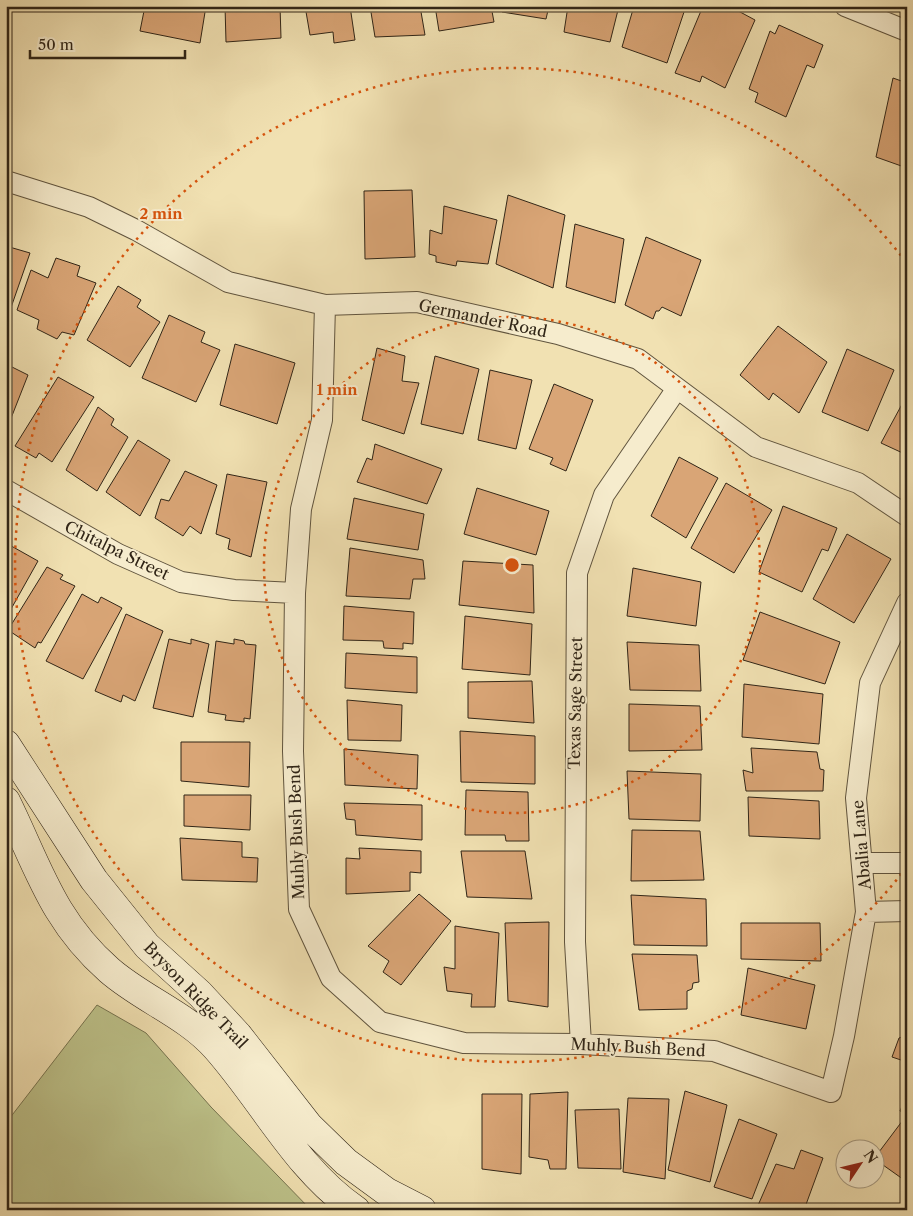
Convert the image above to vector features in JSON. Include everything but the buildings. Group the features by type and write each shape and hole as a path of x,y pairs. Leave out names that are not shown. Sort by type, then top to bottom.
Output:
{"street":[{"path":"845,6 866,10 907,31"},
{"name":"Germander Road","path":"6,181 89,207 136,230 228,282 326,305 416,302 558,334 638,359 676,390 756,447 858,483 907,516"},
{"name":"Muhly Bush Bend","path":"326,305 322,420 301,509 296,593 293,752 299,909 331,978 380,1022 464,1043 581,1044 714,1051 831,1092"},
{"name":"Texas Sage Street","path":"581,1044 575,942 577,573 604,495 676,390"},
{"name":"Chitalpa Street","path":"6,490 118,554 181,582 234,590 296,593"},
{"name":"Abalia Lane","path":"831,1092 844,1036 866,912 856,798 870,683 907,603"},
{"name":"Bryson Ridge Trail","path":"6,744 94,880 147,946 200,994 238,1035 309,1126 346,1162 387,1192 422,1210"},
{"name":"Bryson Ridge Trail","path":"6,801 44,886 82,944 110,971 210,1042 239,1074 310,1169 356,1210"},
{"path":"862,864 907,864"},
{"path":"866,912 907,911"}],"green space":[{"path":"97,1005 146,1033 211,1107 311,1210 6,1210 6,1123"}]}
